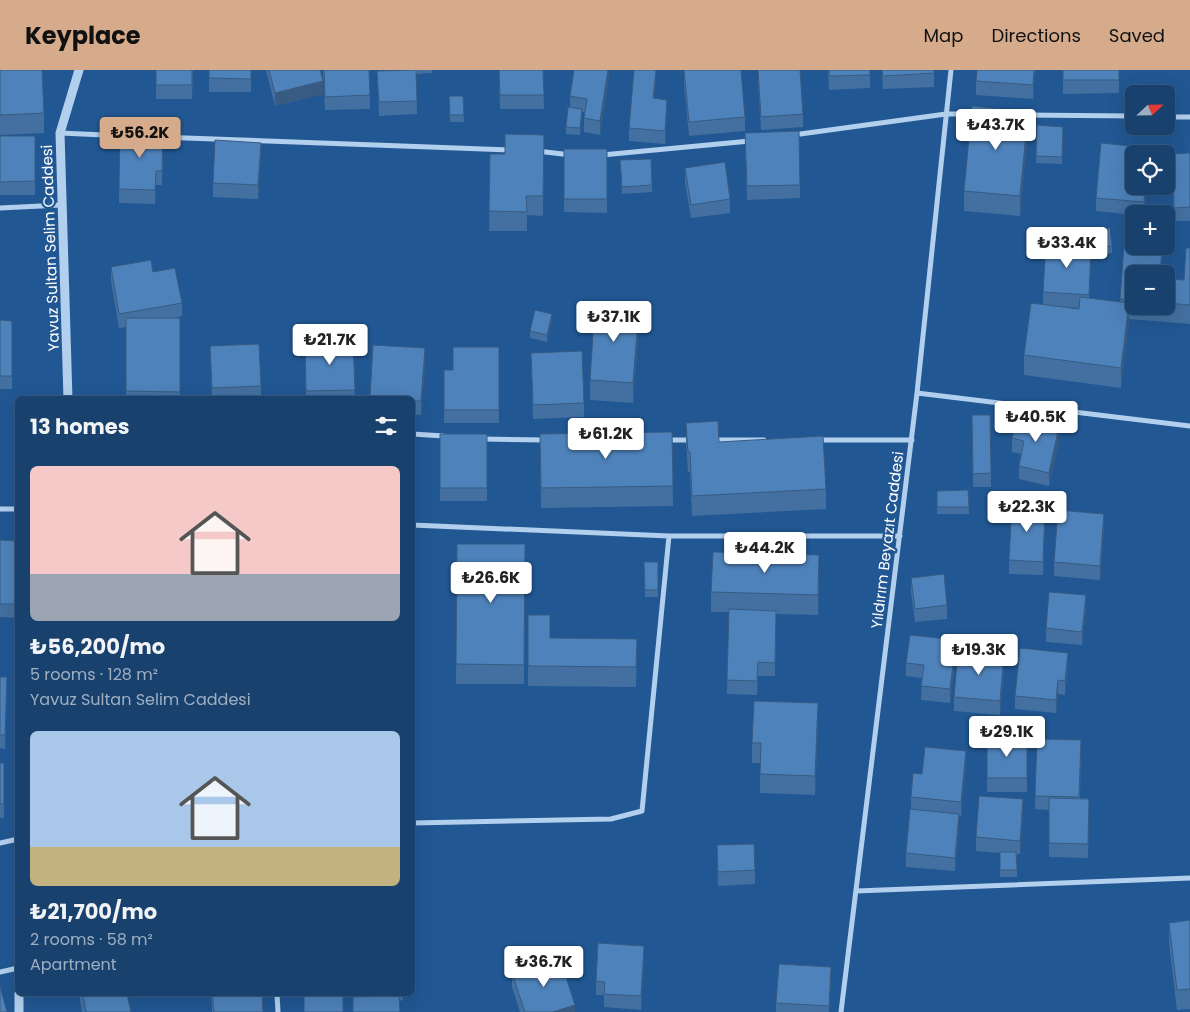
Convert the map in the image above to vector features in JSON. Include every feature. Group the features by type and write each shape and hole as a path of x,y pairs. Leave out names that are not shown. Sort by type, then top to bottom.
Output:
{"street":[{"name":"Yavuz Sultan Selim Caddesi","path":"68,396 60,133 79,70"},
{"name":"Yıldırım Beyazıt Caddesi","path":"841,1012 912,440 951,70"},
{"path":"786,136 946,114 986,115"},
{"path":"1015,115 1125,116"},
{"path":"1175,117 1190,117"},
{"path":"60,133 138,136"},
{"path":"148,136 520,150"},
{"path":"597,156 757,140"},
{"path":"530,151 579,155"},
{"path":"0,208 61,205"},
{"path":"917,393 1190,426"},
{"path":"415,434 450,437"},
{"path":"478,439 556,440"},
{"path":"665,440 695,440"},
{"path":"704,440 774,440"},
{"path":"813,440 912,440"},
{"path":"0,509 15,509"},
{"path":"415,525 669,536 900,536"},
{"path":"415,823 611,818 642,811 669,536"},
{"path":"0,843 15,840"},
{"path":"856,891 1190,878"},
{"path":"0,972 15,969"},
{"path":"19,996 19,1012"},
{"path":"277,996 278,1012"}],"building":[{"path":"0,70 42,70 44,113 0,115"},
{"path":"156,70 192,70 192,85 156,85"},
{"path":"209,70 251,70 251,79 209,78"},
{"path":"269,70 320,70 323,81 275,93"},
{"path":"324,70 369,70 370,95 325,97"},
{"path":"416,70 417,101 379,102 377,71"},
{"path":"499,70 543,70 544,95 500,95"},
{"path":"574,70 608,70 600,121 584,118 587,99 570,96"},
{"path":"634,70 656,70 653,98 667,100 665,131 629,128"},
{"path":"684,70 741,70 745,117 689,122"},
{"path":"758,70 800,70 803,114 761,117"},
{"path":"829,70 870,70 870,75 829,76"},
{"path":"882,70 934,70 934,73 883,76"},
{"path":"977,70 1034,70 1033,85 976,81"},
{"path":"1063,70 1119,70 1119,80 1063,80"},
{"path":"449,96 463,96 464,115 450,115"},
{"path":"972,106 1028,112 1020,196 964,191"},
{"path":"568,107 582,109 580,128 566,127"},
{"path":"1037,125 1063,127 1062,157 1036,156"},
{"path":"120,130 163,132 162,171 156,171 155,190 119,189"},
{"path":"799,131 800,185 747,186 745,133"},
{"path":"505,134 544,135 543,196 526,196 527,212 489,211 490,154 505,154"},
{"path":"0,136 35,136 35,181 0,182"},
{"path":"215,140 261,143 258,185 213,183"},
{"path":"1101,143 1125,146 1125,195 1144,195 1144,202 1096,198"},
{"path":"564,149 607,149 607,199 564,199"},
{"path":"1190,153 1190,207 1175,208 1174,205 1175,154"},
{"path":"651,159 652,185 622,187 620,160"},
{"path":"725,162 730,199 691,205 685,168"},
{"path":"1110,228 1112,246 1091,248 1091,245 1085,244 1083,230"},
{"path":"1046,242 1091,245 1089,295 1043,292"},
{"path":"1124,246 1125,255 1162,255 1161,265 1125,265 1125,299 1120,299"},
{"path":"1186,248 1190,248 1190,305 1175,304 1175,280 1184,280"},
{"path":"151,260 153,272 175,268 182,303 119,314 111,267"},
{"path":"1080,297 1125,303 1125,315 1128,315 1121,368 1024,355 1031,303 1079,309"},
{"path":"595,303 639,307 633,383 590,380"},
{"path":"535,310 552,314 547,335 530,331"},
{"path":"126,318 180,318 180,392 126,391"},
{"path":"0,320 12,321 12,376 0,376"},
{"path":"353,340 355,390 306,391 305,342"},
{"path":"259,344 261,386 212,388 210,346"},
{"path":"373,345 425,348 421,401 415,401 415,396 370,396"},
{"path":"453,347 499,347 499,410 444,410 444,370 453,370"},
{"path":"582,351 584,403 533,405 531,353"},
{"path":"972,415 990,415 991,473 973,474"},
{"path":"1017,417 1059,426 1049,473 1019,466 1024,441 1012,438"},
{"path":"718,421 719,442 823,436 826,489 692,496 690,452 688,452 686,423"},
{"path":"672,432 673,486 541,488 540,434"},
{"path":"440,434 487,434 487,488 440,488"},
{"path":"968,490 969,507 937,507 937,491"},
{"path":"1012,504 1045,506 1043,562 1009,560"},
{"path":"1058,510 1104,514 1100,566 1054,562"},
{"path":"0,540 15,541 15,604 0,604"},
{"path":"457,544 525,544 524,665 456,664"},
{"path":"713,552 819,555 818,595 711,592"},
{"path":"644,562 658,562 658,590 645,590"},
{"path":"944,574 947,605 915,609 911,578"},
{"path":"1049,592 1086,595 1082,632 1046,628"},
{"path":"729,609 776,611 775,663 758,662 757,681 727,680"},
{"path":"528,615 550,615 550,638 637,639 636,667 528,666"},
{"path":"910,635 956,640 950,689 921,686 924,665 906,663"},
{"path":"1020,648 1068,653 1065,681 1058,680 1056,700 1015,696"},
{"path":"958,651 1004,654 1000,701 954,697"},
{"path":"0,677 7,677 5,735 0,735"},
{"path":"754,701 818,703 815,776 760,774 761,743 752,743"},
{"path":"987,737 1027,737 1027,778 987,778"},
{"path":"1037,739 1081,740 1079,797 1035,796"},
{"path":"925,747 966,751 961,802 911,797 913,773 922,774"},
{"path":"0,763 4,763 4,804 0,804"},
{"path":"979,796 1023,799 1020,841 976,837"},
{"path":"1049,798 1089,799 1088,844 1049,843"},
{"path":"910,809 959,814 955,858 906,853"},
{"path":"754,844 755,870 718,872 717,845"},
{"path":"1000,852 1016,852 1017,870 1000,870"},
{"path":"1190,920 1190,989 1177,990 1169,923"},
{"path":"598,943 644,946 641,996 604,994 605,982 596,981"},
{"path":"560,958 575,1005 553,1012 525,1012 512,973"},
{"path":"779,964 831,967 829,1006 776,1003"},
{"path":"0,986 7,1012 0,1012"},
{"path":"83,996 127,996 131,1012 86,1012"},
{"path":"212,996 262,996 263,1012 214,1012"},
{"path":"304,996 343,996 343,1012 304,1012"},
{"path":"399,996 400,1012 353,1012 353,997"}]}
